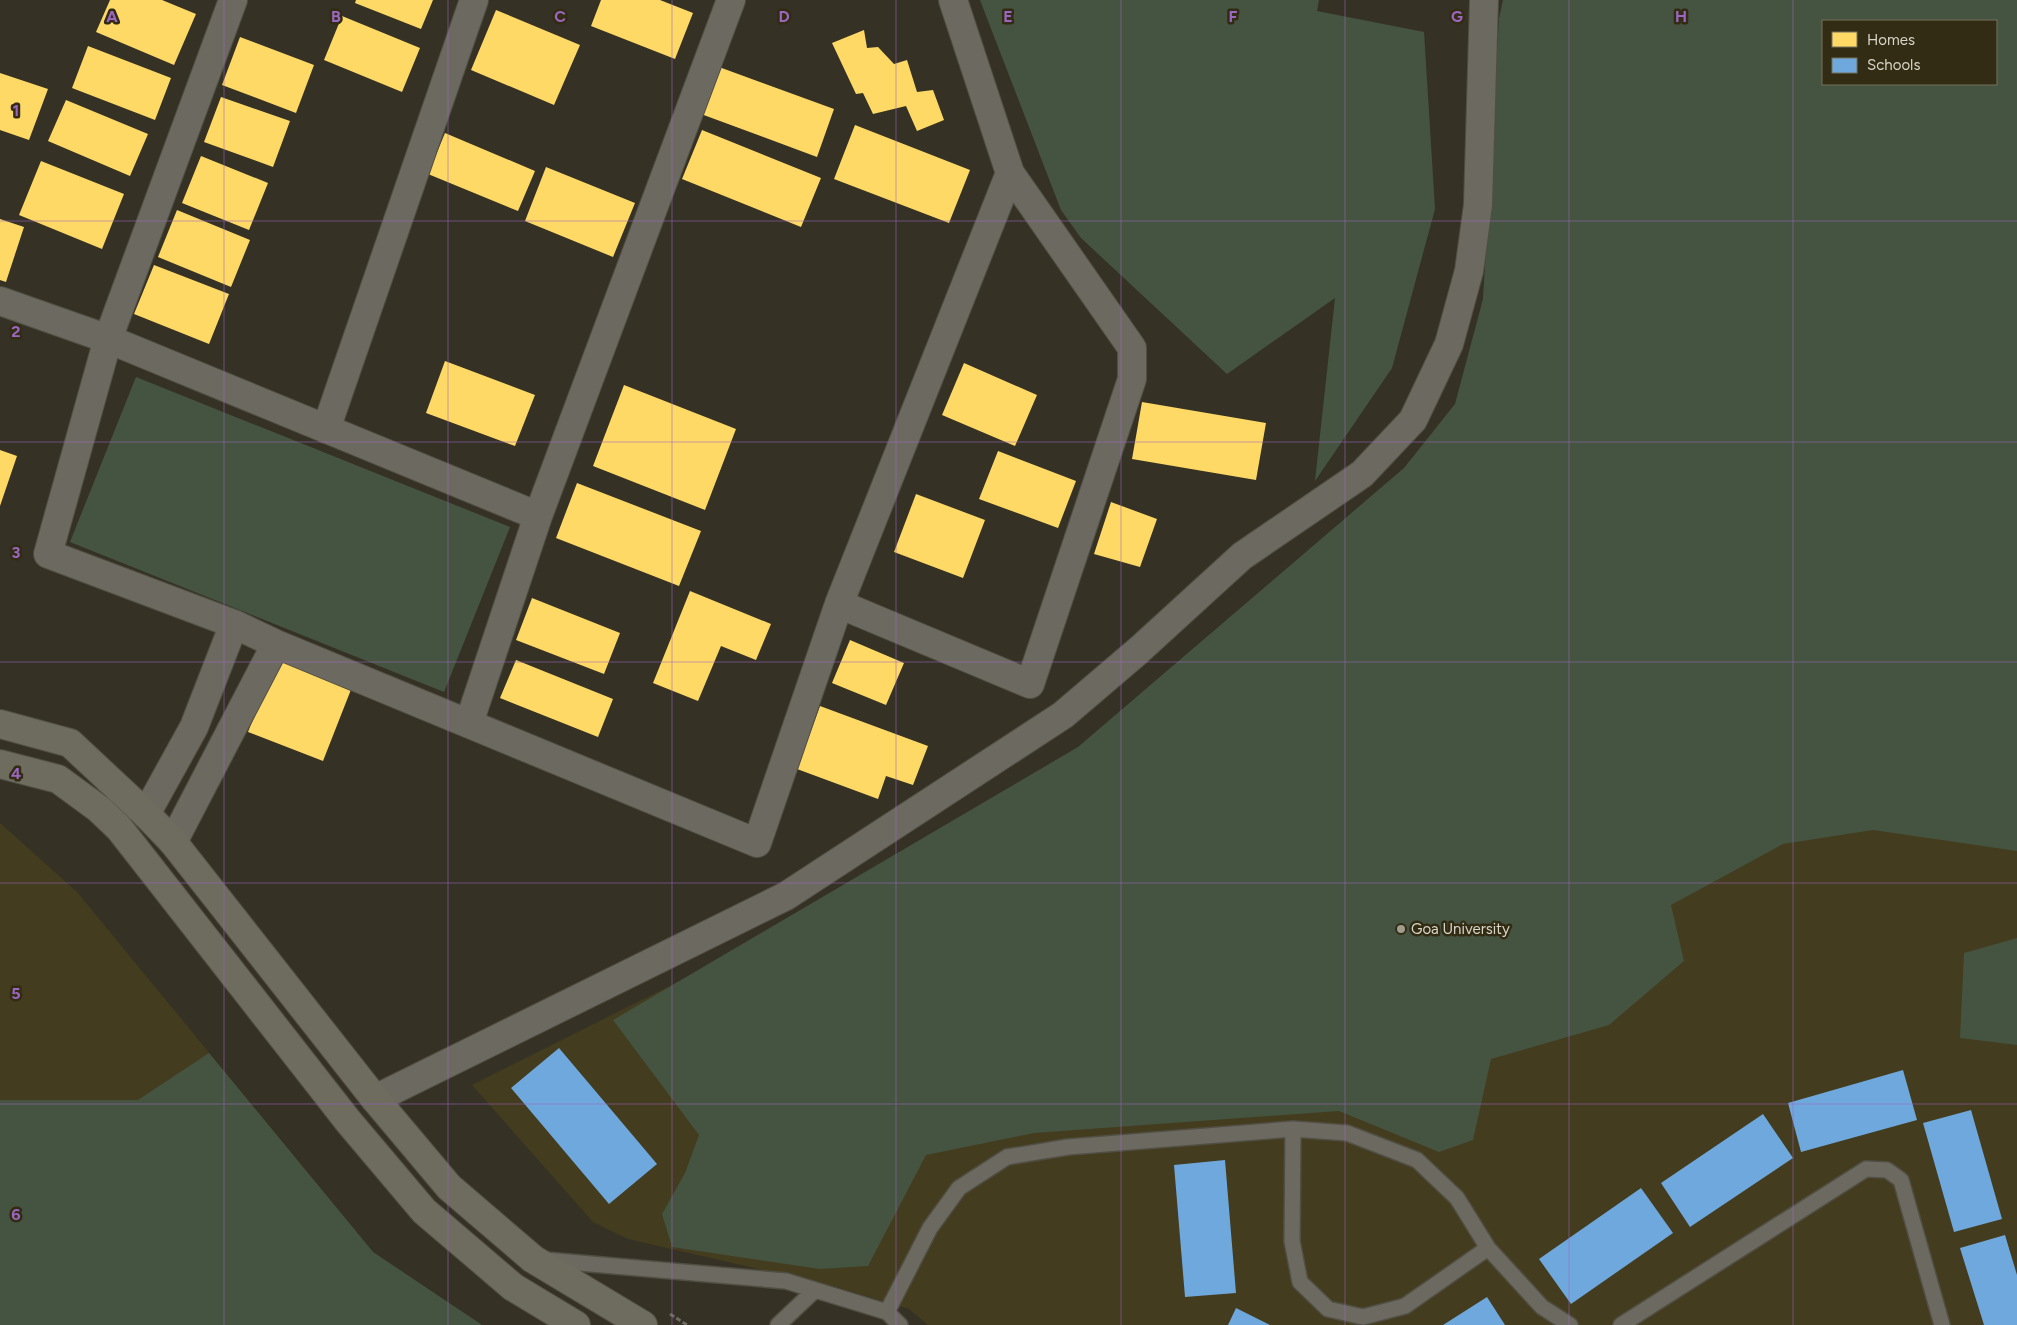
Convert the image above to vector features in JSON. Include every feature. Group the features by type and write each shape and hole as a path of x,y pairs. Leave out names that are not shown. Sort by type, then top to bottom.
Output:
{"main road":[{"path":"0,724 70,743 146,814 173,842 375,1099 449,1187 533,1259 654,1318"},
{"path":"0,764 58,779 99,809 119,828 342,1113 424,1211 513,1287 576,1325"}],"street":[{"path":"233,0 108,340 48,554 234,624 276,644 757,843 839,604 1010,173"},
{"path":"326,429 474,0"},
{"path":"469,723 538,516 731,0"},
{"path":"839,604 1030,684 1132,379 1132,348 1010,173 953,0"},
{"path":"375,1099 786,896 1063,715 1138,651 1242,556 1362,474 1413,420 1449,344 1469,271 1478,205 1484,0"},
{"path":"0,301 108,340 538,516"},
{"path":"146,814 194,727 234,624"},
{"path":"173,842 276,644"}],"lane":[{"path":"1292,1129 1292,1241 1300,1282 1328,1310 1362,1316 1405,1306 1488,1248"},
{"path":"887,1312 930,1228 959,1188 1007,1157 1068,1147 1292,1129 1347,1132 1417,1160 1457,1198 1488,1248 1542,1307 1570,1325"},
{"path":"1621,1325 1866,1169 1887,1170 1901,1180 1942,1325"},
{"path":"533,1259 786,1281 887,1312 900,1325"},
{"path":"778,1325 815,1290"}],"path":[{"path":"654,1318 687,1325"}],"shaded area":[{"name":"Goa University","path":"2017,703 2017,1325 928,1325 909,1309 837,1287 628,1239 593,1222 472,1085 1097,772"},
{"path":"0,823 77,892 373,1252 482,1325 0,1325"}],"green space":[{"path":"980,0 1319,0 1317,11 1424,32 1435,209 1392,368 1315,481 1335,298 1227,374 1081,238 1061,210"},
{"path":"1503,0 2017,0 2017,851 1873,830 1783,844 1671,905 1684,961 1609,1025 1491,1059 1473,1140 1439,1152 1339,1111 1034,1133 926,1155 868,1266 820,1269 672,1247 662,1214 685,1173 699,1135 613,1020 1078,747 1404,468 1455,404 1483,299 1499,18"},
{"path":"136,377 510,527 444,692 70,542"},
{"path":"2017,938 2017,1045 1960,1038 1964,953"},
{"path":"209,1053 373,1252 482,1325 0,1325 0,1100 138,1100"}],"building: Homes":[{"path":"110,0 162,0 196,14 174,65 96,32"},
{"path":"356,0 433,0 421,29 355,3"},
{"path":"601,0 660,0 693,13 675,59 591,26"},
{"path":"496,10 580,45 554,105 471,70"},
{"path":"342,16 420,48 402,92 324,60"},
{"path":"864,30 867,48 878,47 894,64 907,60 917,92 933,90 944,120 917,131 906,106 873,114 863,93 856,94 832,43"},
{"path":"240,37 314,65 296,113 222,85"},
{"path":"88,46 171,78 155,120 72,88"},
{"path":"719,67 834,109 817,157 701,114"},
{"path":"0,73 48,89 29,140 0,130"},
{"path":"221,97 290,121 273,167 204,142"},
{"path":"66,100 148,134 130,176 48,141"},
{"path":"855,125 970,170 949,223 834,179"},
{"path":"702,130 821,178 801,227 682,179"},
{"path":"445,133 535,171 518,211 428,174"},
{"path":"201,156 268,183 249,230 182,203"},
{"path":"41,161 124,194 102,249 19,215"},
{"path":"546,167 635,203 613,257 525,221"},
{"path":"177,210 250,240 231,287 158,257"},
{"path":"0,219 24,227 6,282 0,280"},
{"path":"154,265 229,294 209,344 134,314"},
{"path":"445,361 535,395 515,446 426,413"},
{"path":"964,363 1037,395 1015,446 942,415"},
{"path":"624,385 736,429 705,510 593,466"},
{"path":"1142,402 1266,423 1256,480 1132,459"},
{"path":"0,450 17,456 0,506"},
{"path":"998,451 1076,481 1058,528 979,499"},
{"path":"577,483 701,531 679,586 556,538"},
{"path":"916,494 985,520 963,578 894,552"},
{"path":"1111,502 1157,519 1140,567 1094,554"},
{"path":"690,591 771,624 756,660 721,646 698,701 653,683"},
{"path":"532,598 620,633 604,674 516,640"},
{"path":"850,640 904,663 886,705 832,683"},
{"path":"277,659 352,687 323,761 248,732"},
{"path":"516,660 613,699 598,737 500,698"},
{"path":"820,706 928,746 913,785 886,776 878,799 797,769"}],"building: Schools":[{"path":"559,1048 657,1164 609,1204 511,1088"},
{"path":"1903,1070 1917,1120 1801,1152 1788,1103"},
{"path":"1971,1110 2002,1219 1954,1232 1923,1123"},
{"path":"1763,1114 1793,1158 1690,1227 1661,1183"},
{"path":"1225,1160 1236,1293 1185,1297 1174,1165"},
{"path":"1641,1188 1673,1233 1571,1304 1539,1259"},
{"path":"2005,1235 2017,1275 2017,1325 1984,1325 1960,1248"},
{"path":"1487,1297 1505,1325 1443,1325"},
{"path":"1236,1308 1270,1325 1228,1325"}],"place":[{"name":"Goa University","path":"1401,929"}]}
